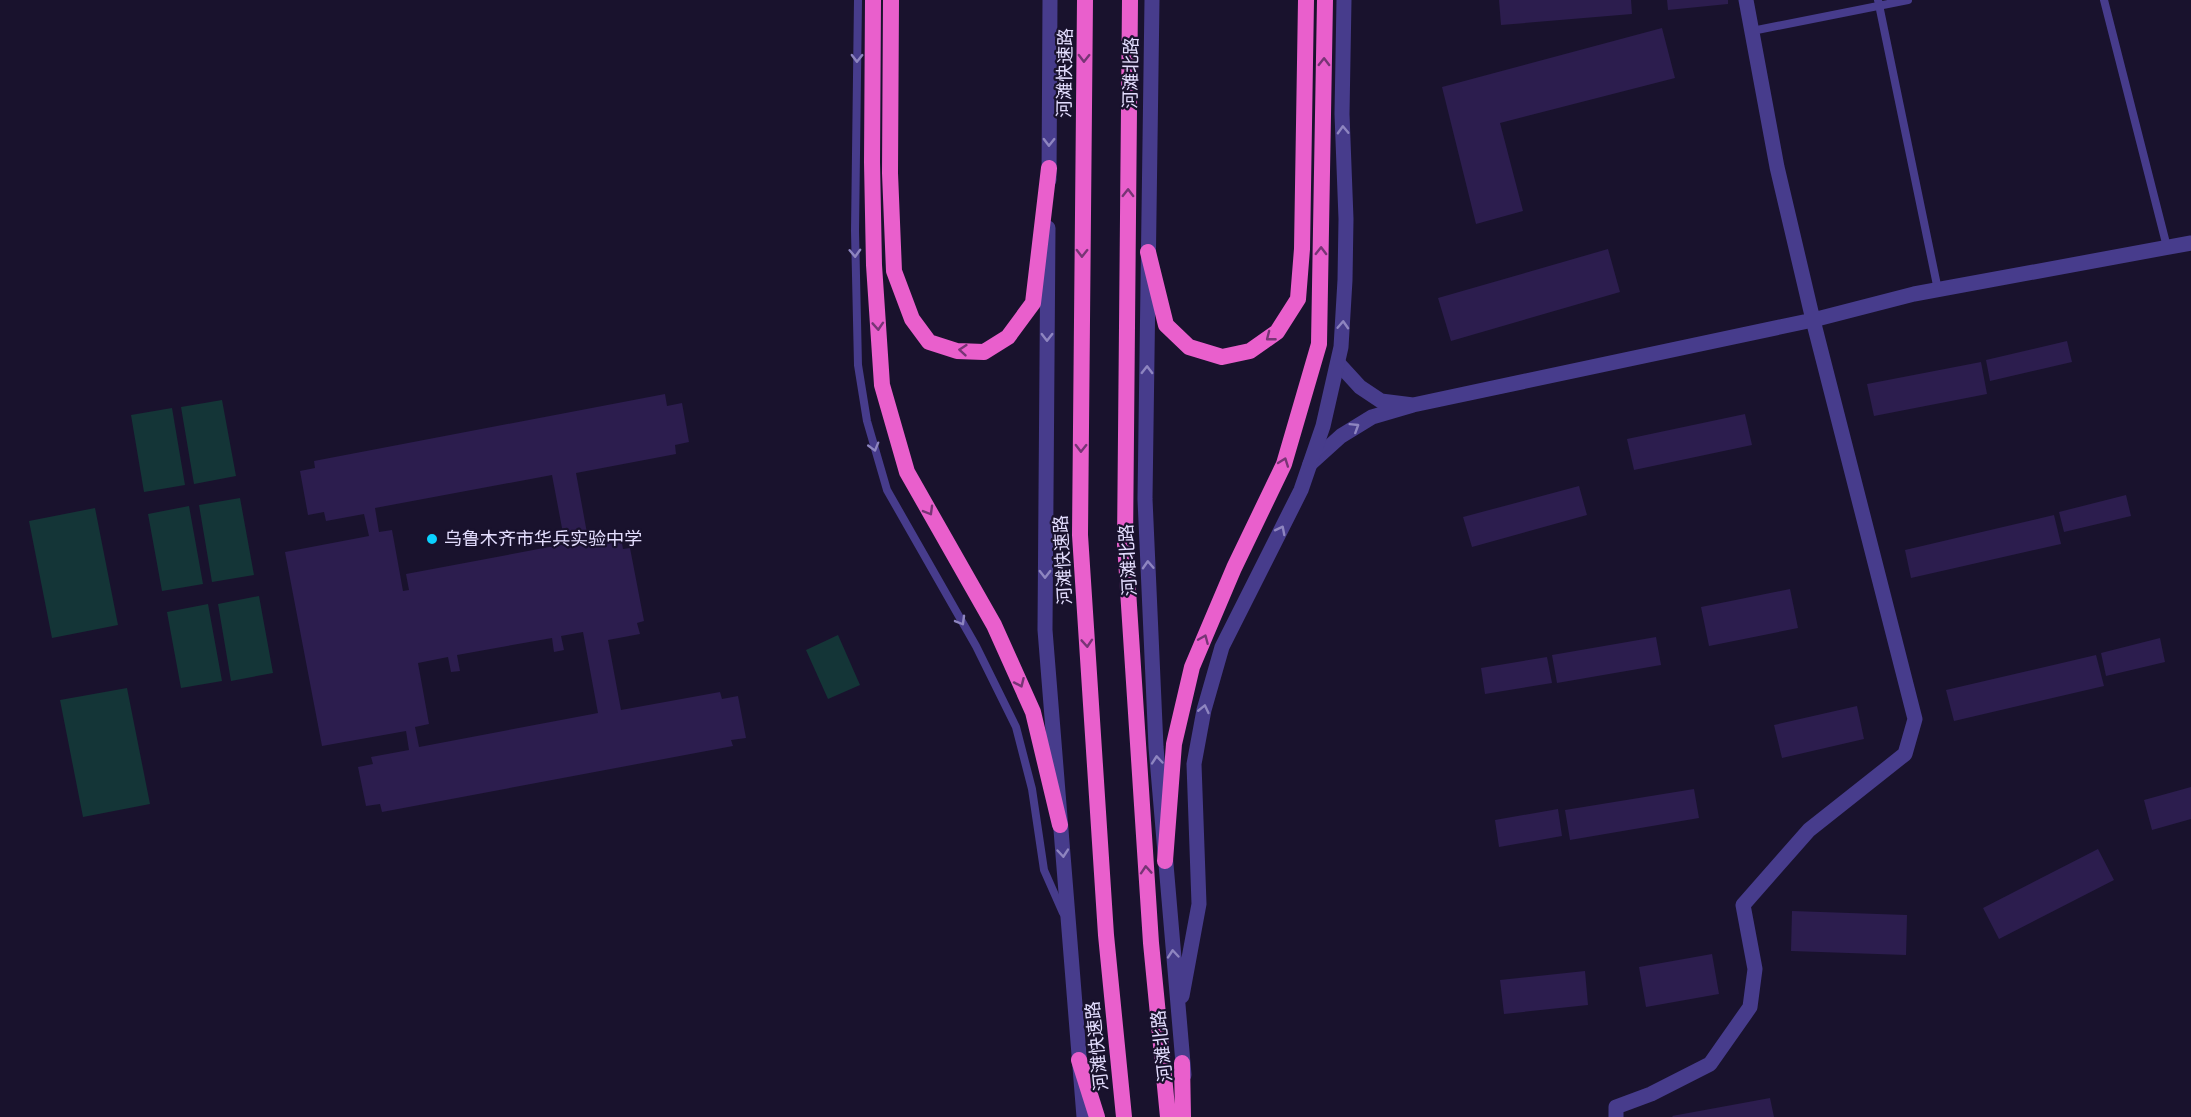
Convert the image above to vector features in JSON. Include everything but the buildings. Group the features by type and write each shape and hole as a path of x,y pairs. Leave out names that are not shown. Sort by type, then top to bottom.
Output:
{"highway":[{"path":"873,0 874,266 882,385 907,472 994,625 1034,712 1060,825"},
{"path":"891,0 890,173 894,271 912,319 929,342 957,351 984,352 1008,337 1033,303 1049,168"},
{"name":"河滩快速路","path":"1085,0 1080,535 1105,923 1124,1117"},
{"path":"1130,0 1125,544 1151,943 1168,1117"},
{"path":"1148,252 1166,324 1189,347 1222,357 1250,351 1277,332 1298,299 1302,249 1306,0"},
{"path":"1166,861 1174,744 1192,667 1234,568 1284,464 1319,344 1325,0"},
{"path":"1079,1060 1097,1117"},
{"path":"1182,1063 1183,1117"}],"street":[{"path":"1050,0 1045,630 1084,1117"},
{"name":"河滩北路","path":"1152,0 1145,499 1156,747 1182,1063 1190,1117"},
{"path":"1178,1016 1199,904 1194,764 1204,710 1222,647 1301,490 1323,426 1341,347 1346,219 1342,114 1344,0"},
{"path":"1616,1117 1616,1107 1651,1094 1710,1064 1750,1007 1755,969 1743,905 1809,830 1905,754 1915,719 1813,320 1777,167 1746,0"},
{"path":"1310,464 1341,436 1372,417 1413,405 1813,320 1938,290 2191,243"},
{"path":"1338,363 1360,387 1381,401 1413,405"}],"lane":[{"path":"858,0 855,231 858,365 867,421 887,490 976,646 1016,728 1032,789 1044,870 1068,924"},
{"path":"1752,32 1878,3 1908,0"},
{"path":"2103,0 2167,247"},
{"path":"1878,3 1938,290"}],"green space":[{"path":"222,400 236,476 194,484 181,407"},
{"path":"172,408 185,485 144,492 131,415"},
{"path":"240,498 254,575 212,582 199,505"},
{"path":"189,506 203,584 162,591 148,514"},
{"path":"95,508 118,625 52,638 29,521"},
{"path":"259,596 273,673 231,681 218,604"},
{"path":"208,604 222,681 181,688 167,612"},
{"path":"838,635 860,685 828,699 806,650"},
{"path":"127,688 150,804 83,817 60,700"}],"place":[{"name":"乌鲁木齐市华兵实验中学","path":"432,539"}]}
